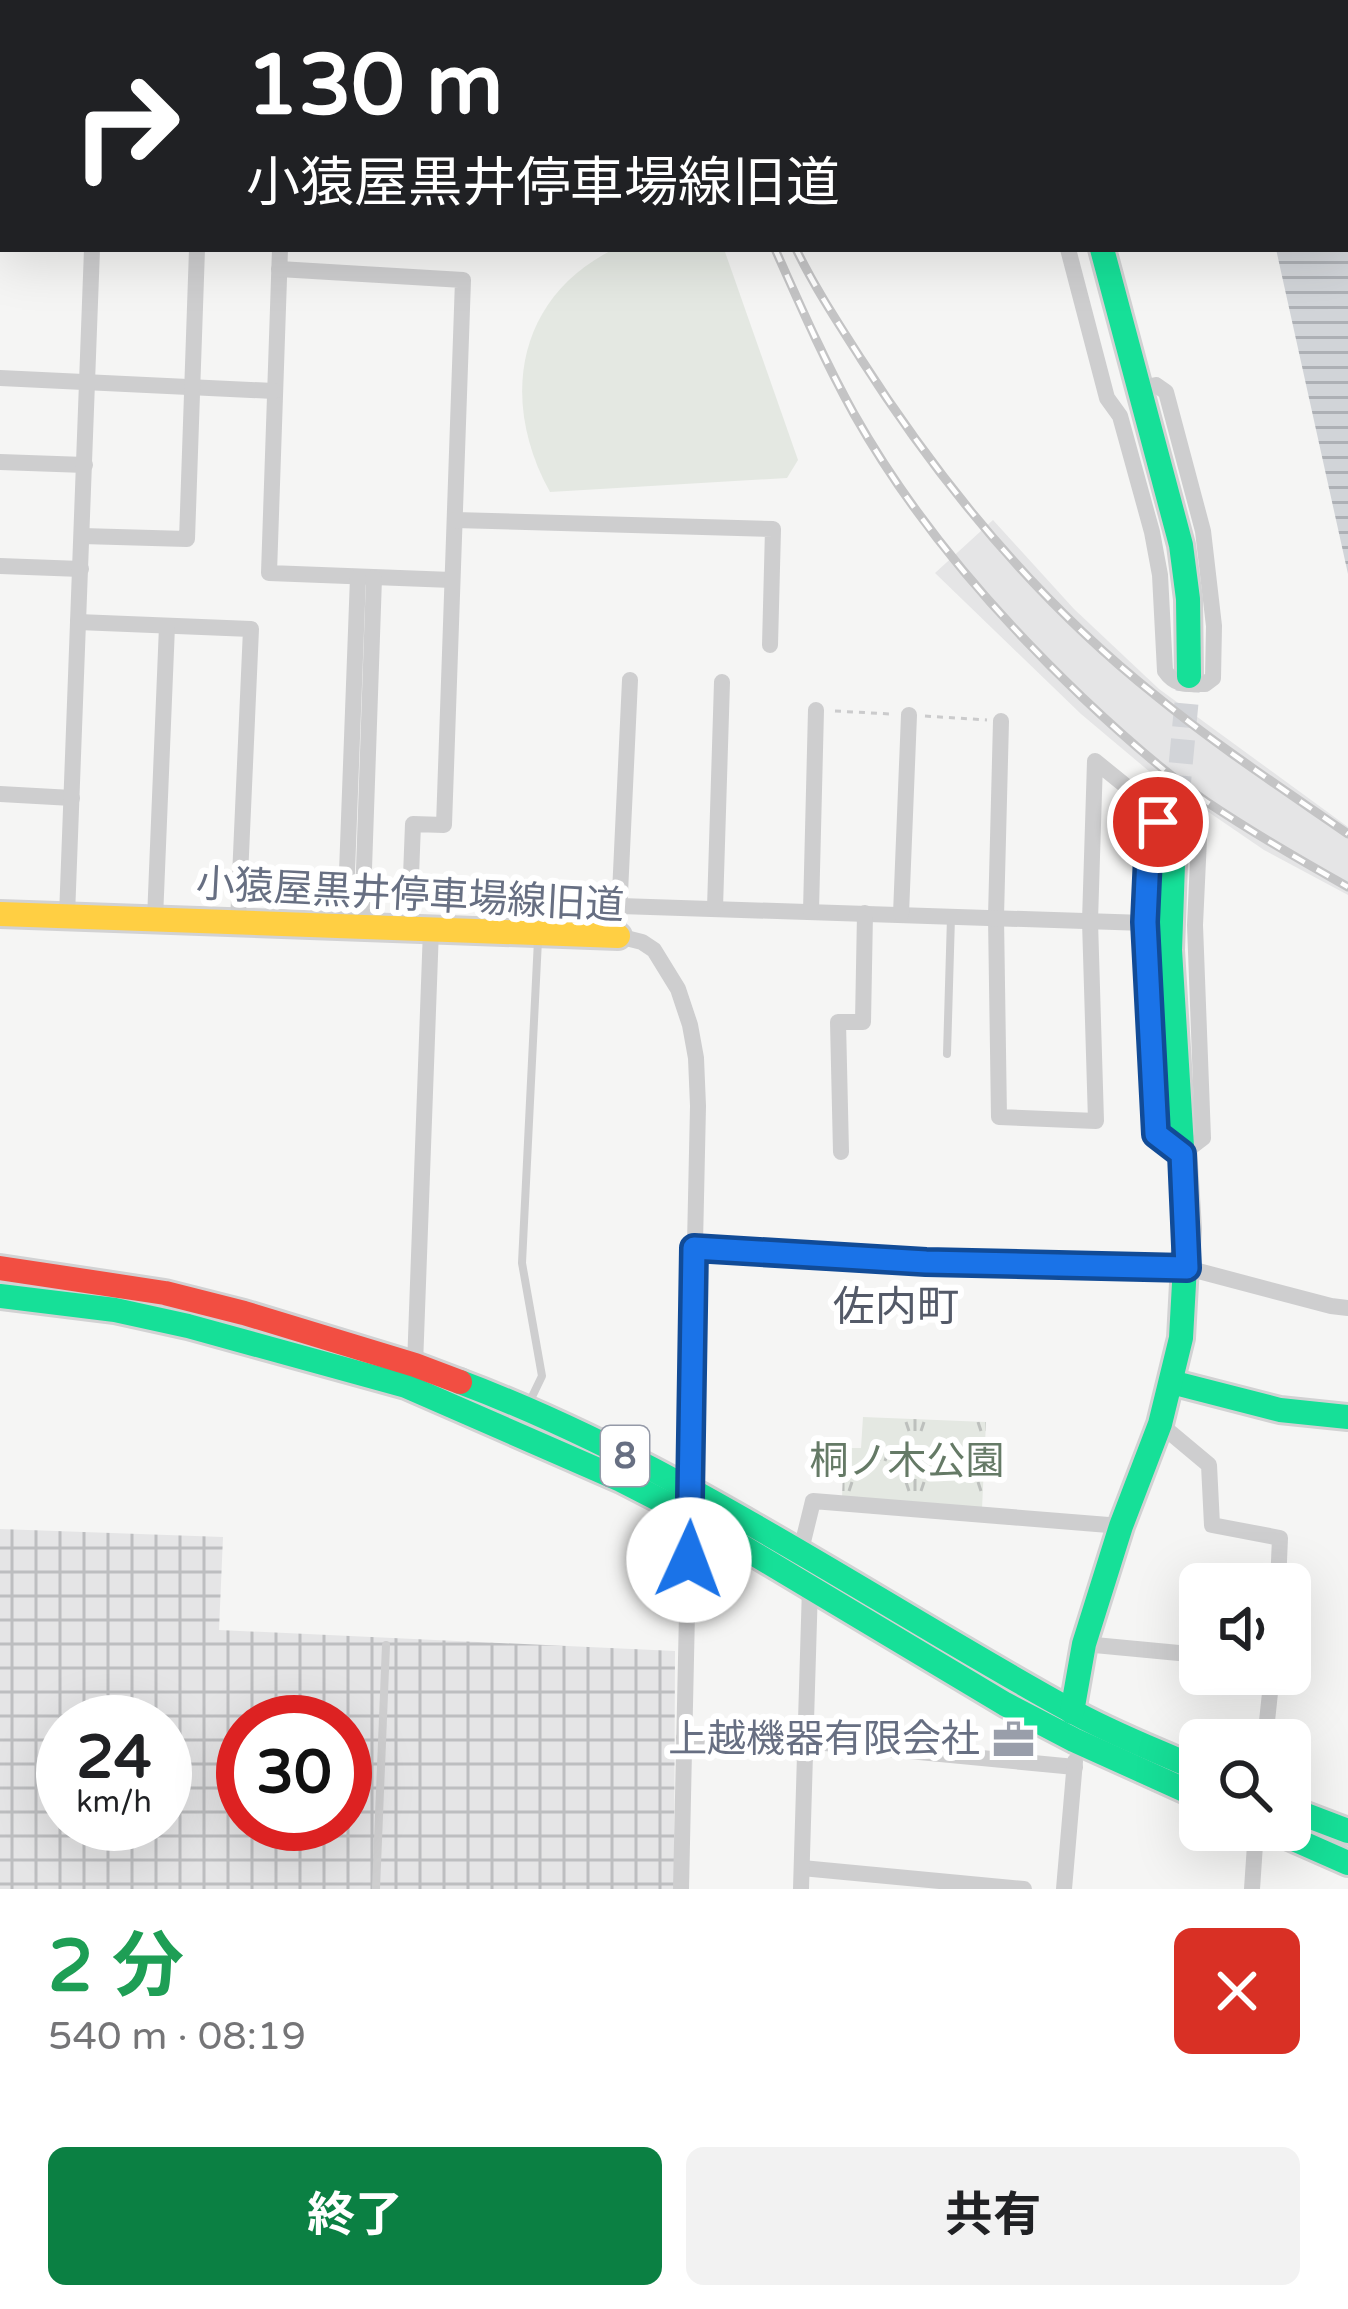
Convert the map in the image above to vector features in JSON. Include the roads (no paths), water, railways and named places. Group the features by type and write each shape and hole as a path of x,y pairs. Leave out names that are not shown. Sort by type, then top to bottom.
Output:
{"main road":[{"path":"1103,252 1183,558 1189,676"},
{"path":"1072,1712 1084,1644 1120,1526 1160,1424 1181,1338 1187,1268 1170,950 1174,835"},
{"name":"小猿屋黒井停車場線旧道","path":"0,914 618,936"},
{"name":"8","path":"0,1268 165,1293 244,1312 415,1365 527,1407 692,1490 1072,1712 1179,1760"},
{"name":"8","path":"0,1297 116,1310 406,1387 621,1480 691,1516 1005,1704 1179,1788"},
{"path":"1172,1382 1308,1416 1348,1417"},
{"path":"1311,1817 1348,1831"},
{"path":"1311,1847 1348,1863"}],"street":[{"path":"67,916 92,252"},
{"path":"82,536 187,538 197,252"},
{"path":"280,252 269,573 452,580"},
{"path":"1069,252 1107,398 1120,416 1152,532 1161,587 1165,671 1180,684 1205,684 1213,678 1214,626 1203,531 1166,392 1156,385 1140,388"},
{"path":"279,269 463,280 444,825 413,824 420,928 415,1365"},
{"path":"0,378 274,391"},
{"path":"0,462 85,465"},
{"path":"455,520 773,529 770,645"},
{"path":"0,566 81,569"},
{"path":"354,926 366,577"},
{"path":"78,622 251,629 238,922"},
{"path":"155,919 167,626"},
{"path":"618,936 630,680"},
{"path":"715,908 722,682"},
{"path":"812,911 816,710"},
{"path":"901,914 909,715"},
{"path":"1001,721 998,1117 1096,1120 1090,921 1095,761 1132,791"},
{"path":"0,794 72,798"},
{"path":"1171,817 1188,822 1199,838 1195,925 1203,1138 1182,1154 1156,1134 1145,922 1149,835 1158,822 1171,817"},
{"path":"620,906 1145,922"},
{"path":"842,1152 838,1022 863,1022 865,913"},
{"name":"小猿屋黒井停車場線旧道","path":"618,936 654,950 678,989 696,1058 682,1889"},
{"path":"694,1248 926,1262 1187,1268 1348,1308"},
{"path":"1160,1424 1209,1465 1212,1525 1280,1538 1279,1563"},
{"path":"800,1554 812,1502 1120,1526"},
{"path":"802,1889 810,1587"},
{"path":"1084,1644 1179,1653"},
{"path":"1064,1889 1075,1767 1072,1712"},
{"path":"684,1738 804,1741 1075,1767"},
{"path":"1252,1889 1255,1851"},
{"path":"802,1868 1024,1889"}],"lane":[{"path":"947,1054 951,916"},
{"path":"527,1407 542,1376 522,1263 538,933"},
{"path":"376,1889 386,1646"}],"tunnel":[{"path":"1174,835 1189,676"}],"railway":[{"path":"776,252 877,453 929,528 987,598 1082,697 1174,778 1242,825 1348,887"},
{"path":"798,252 827,305 924,451 1032,581 1155,695 1348,834"}],"place":[{"name":"上越機器有限会社","path":"1014,1739"}],"district":[{"name":"佐内町","path":"896,1307"}],"park label":[{"name":"桐ノ木公園","path":"907,1461"}]}
